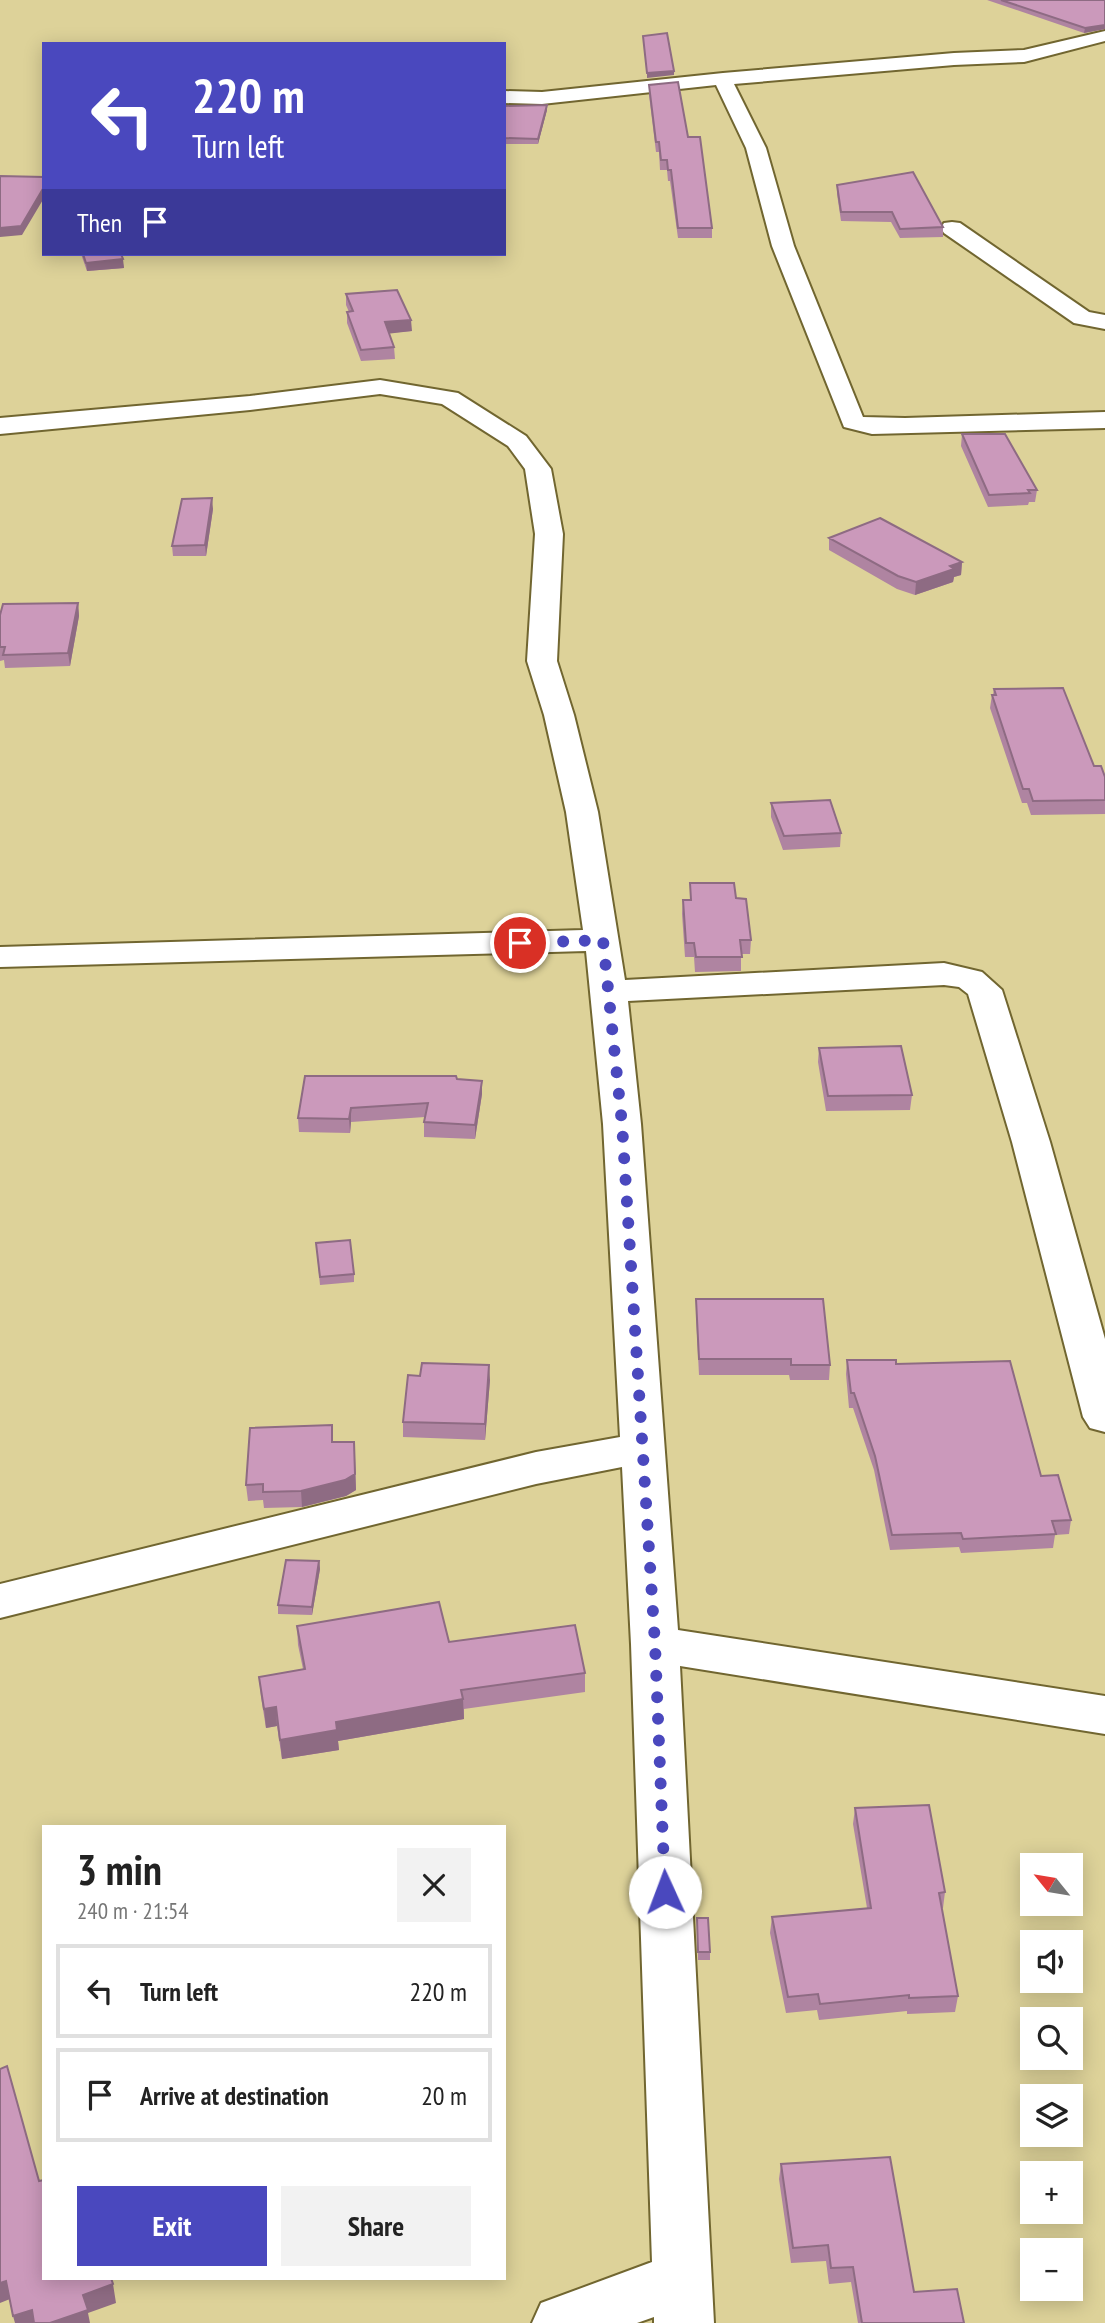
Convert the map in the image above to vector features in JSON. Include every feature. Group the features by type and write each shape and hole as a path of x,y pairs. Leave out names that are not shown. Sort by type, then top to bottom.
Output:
{"street":[{"path":"506,97 542,98 723,79 954,59 1024,56 1105,36"},
{"path":"723,79 756,148 783,246 853,422 872,426 905,426 1105,419"},
{"path":"952,228 1082,318 1105,322"},
{"path":"0,426 250,403 380,387 449,398 517,441 538,469 549,534 542,661 559,715 582,812 603,940 622,1124 655,1644 682,2301 562,2323"},
{"path":"0,957 603,940"},
{"path":"609,991 944,974 970,979 984,989 1031,1142 1105,1417"},
{"path":"0,1601 536,1468 642,1448"},
{"path":"655,1644 1105,1715"}],"building":[{"path":"1001,0 1105,0 1105,25 1085,28"},
{"path":"667,33 674,71 647,73 643,36"},
{"path":"678,82 688,137 700,137 712,228 678,228 671,170 668,170 667,160 661,160 659,142 656,142 649,85"},
{"path":"547,105 538,139 506,138 506,106"},
{"path":"913,172 943,227 900,229 892,212 841,212 837,185"},
{"path":"0,176 42,177 42,190 21,226 0,228"},
{"path":"84,256 122,256 123,259 86,263"},
{"path":"397,290 411,320 385,322 394,347 361,350 347,312 353,311 346,294"},
{"path":"962,434 1005,434 1037,490 1028,490 1030,493 989,495"},
{"path":"212,498 205,545 172,546 182,499"},
{"path":"880,518 962,562 950,566 954,569 916,582 898,576 829,538"},
{"path":"78,603 68,653 3,655 5,647 0,647 0,615 3,604"},
{"path":"1063,688 1094,766 1101,766 1105,777 1105,800 1033,801 1029,789 1023,789 992,695 996,695 994,689"},
{"path":"830,800 841,833 784,836 771,803"},
{"path":"690,883 734,883 736,898 746,899 751,940 740,940 742,957 696,957 694,943 686,943 683,900 691,900"},
{"path":"901,1046 912,1095 828,1096 819,1048"},
{"path":"305,1076 456,1076 457,1079 482,1081 475,1125 424,1122 428,1103 351,1108 349,1119 298,1118"},
{"path":"350,1240 354,1274 320,1277 316,1243"},
{"path":"696,1299 823,1299 830,1365 791,1365 791,1359 699,1359"},
{"path":"847,1360 896,1360 896,1364 1010,1361 1041,1476 1058,1475 1071,1520 1052,1521 1056,1534 963,1539 961,1533 892,1535 875,1456 854,1393 851,1393"},
{"path":"422,1363 489,1365 485,1424 403,1422 408,1375 420,1376"},
{"path":"332,1425 332,1442 354,1442 355,1474 345,1480 301,1491 263,1492 263,1484 246,1485 250,1428"},
{"path":"286,1560 319,1561 312,1607 278,1605"},
{"path":"439,1602 449,1642 575,1625 585,1673 461,1690 463,1699 336,1722 337,1730 280,1740 276,1707 264,1709 259,1677 305,1669 297,1626"},
{"path":"929,1805 945,1892 939,1893 958,1996 909,1998 909,1995 820,2004 818,1994 788,1997 772,1917 871,1908 855,1808"},
{"path":"697,1918 708,1918 710,1952 698,1952"},
{"path":"7,2066 39,2181 42,2180 42,2280 112,2280 113,2284 83,2295 88,2310 50,2323 34,2323 32,2310 13,2316 6,2281 0,2283 0,2069"},
{"path":"890,2157 914,2292 957,2289 964,2323 862,2323 853,2267 831,2268 828,2245 793,2248 781,2164"}],"route":[{"path":"520,943 603,940 622,1124 655,1644 665,1892"}]}
